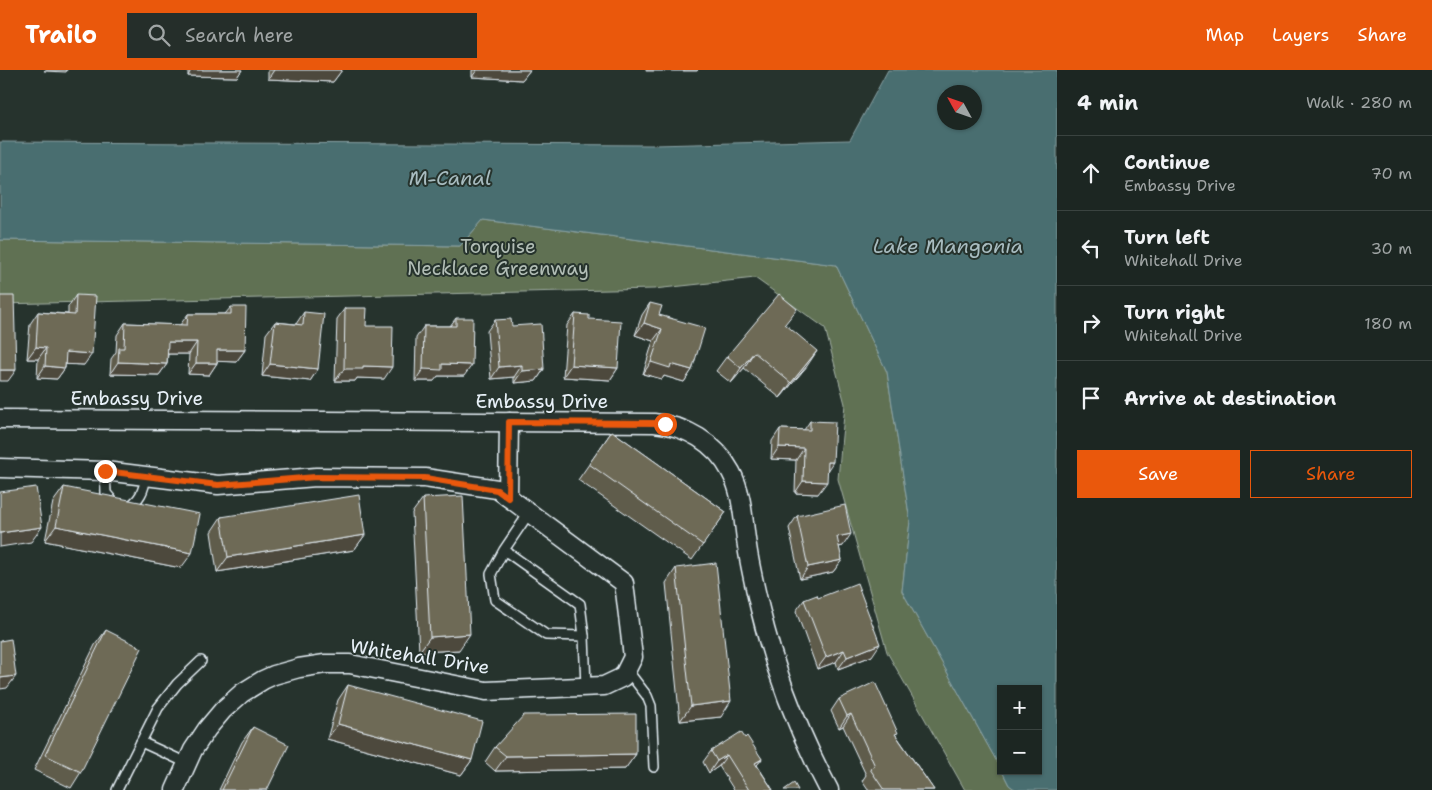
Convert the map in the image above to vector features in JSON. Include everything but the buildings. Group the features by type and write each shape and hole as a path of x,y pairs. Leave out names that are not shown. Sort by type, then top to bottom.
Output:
{"street":[{"name":"Embassy Drive","path":"0,419 654,423 665,424 687,431 697,436 717,452 731,472 739,494 749,558 760,610 775,662 814,762 829,790"},
{"path":"508,498 509,422"},
{"path":"0,468 105,471 218,485 316,477 425,478 497,490 624,583 633,657 627,670"},
{"name":"Whitehall Drive","path":"175,790 193,750 206,729 223,710 242,694 274,675 299,668 326,664 350,664 486,691 604,686 623,677 627,670"}],"lane":[{"path":"105,471 106,493 111,500 122,507 134,504 140,496 146,476"},
{"path":"529,513 504,550 491,574 495,600 546,635 584,636"},
{"path":"504,550 580,604 584,636 586,687"},
{"path":"117,790 158,708 177,684 201,661"},
{"path":"627,670 647,696 651,706 654,767"},
{"path":"141,742 187,763"}],"green space":[{"name":"Torquise Necklace Greenway","path":"483,220 836,265 887,372 910,521 902,591 997,762 997,775 1004,775 1009,785 1016,790 965,790 887,652 838,479 845,404 825,328 755,278 654,289 0,304 0,240 460,246"}],"water":[{"path":"888,70 1057,70 1057,790 1016,790 1009,785 1004,775 1042,775 1042,685 997,685 997,762 902,591 910,521 887,372 836,265 483,220 460,246 0,240 0,142 655,145 850,140"}],"route":[{"path":"105,471 218,485 316,477 425,478 497,490 508,498 509,422 665,424"}],"water label":[{"name":"M-Canal","path":"450,178"},
{"name":"Lake Mangonia","path":"948,246"}]}
